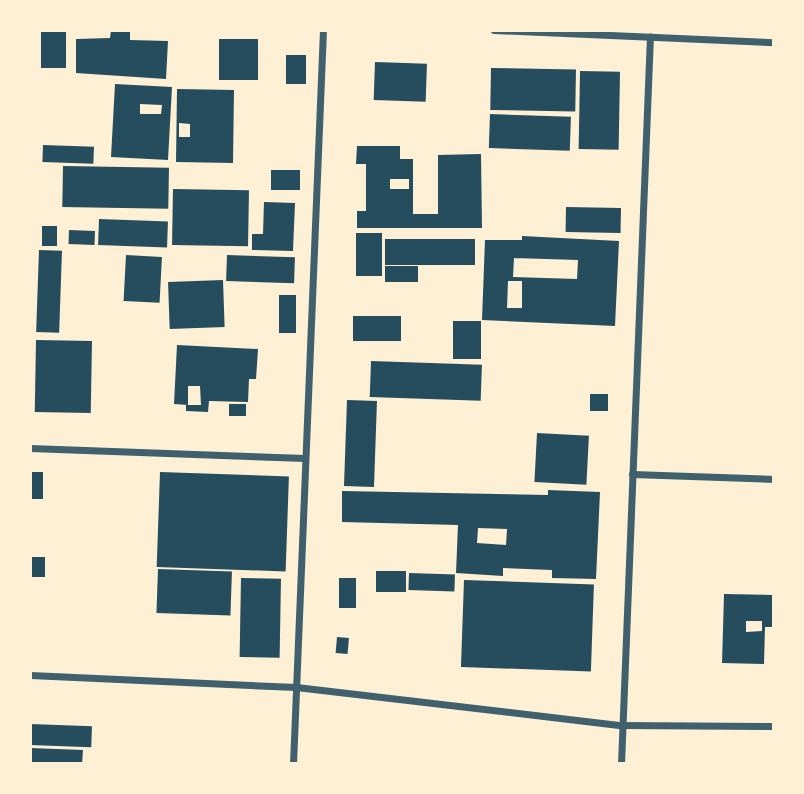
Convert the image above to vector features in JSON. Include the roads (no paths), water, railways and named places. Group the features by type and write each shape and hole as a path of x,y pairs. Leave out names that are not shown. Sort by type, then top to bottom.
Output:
{"street":[{"path":"293,764 323,30"},
{"path":"494,30 774,42"},
{"path":"621,764 650,37"},
{"path":"30,448 305,458"},
{"path":"632,474 774,479"},
{"path":"30,675 296,687 621,725 774,726"}]}
